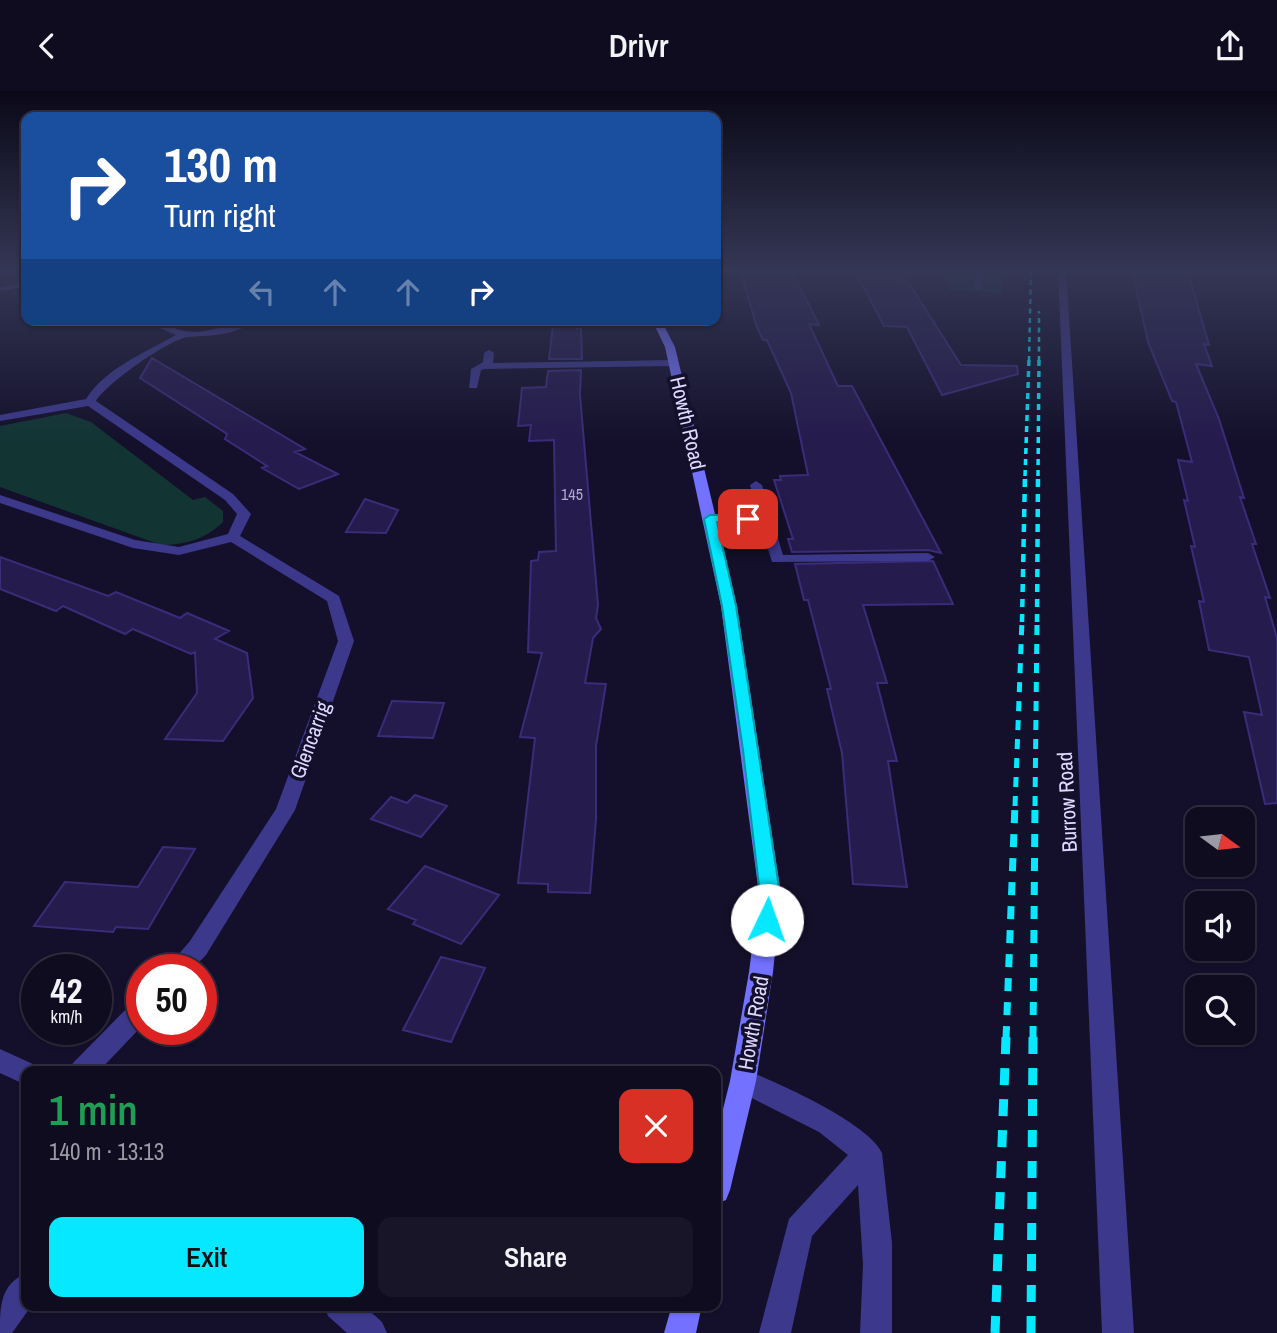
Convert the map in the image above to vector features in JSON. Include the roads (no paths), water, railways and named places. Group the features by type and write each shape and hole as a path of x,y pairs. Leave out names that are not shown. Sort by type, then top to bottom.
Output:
{"main road":[{"name":"Howth Road","path":"659,327 673,363 729,606 770,894 761,972 743,1081 721,1170"},
{"path":"680,1333 686,1311"}],"street":[{"path":"165,327 183,335"},
{"path":"90,402 95,391 183,335 234,327"},
{"name":"Burrow Road","path":"1065,327 1118,1333"},
{"path":"473,386 476,369 488,363 489,353"},
{"path":"481,366 673,363"},
{"path":"0,418 90,402 229,498 244,514 233,537 179,551 133,544 0,499"},
{"path":"756,485 777,558 928,557"},
{"path":"710,519 766,519"},
{"name":"Glencarrig","path":"192,954 285,810 346,641 334,600 233,537"},
{"path":"87,1066 126,1026"},
{"path":"0,1060 21,1070"},
{"path":"743,1081 828,1123 868,1153 880,1286 876,1333"},
{"path":"775,1333 799,1229 868,1153"},
{"path":"0,1323 21,1295"},
{"path":"347,1311 371,1333"}],"railway":[{"path":"1029,361 1030,327"},
{"path":"1039,327 1039,359"},
{"path":"1025,476 1029,359"},
{"path":"1038,476 1039,359"},
{"path":"1022,622 1025,474"},
{"path":"1037,622 1038,474"},
{"path":"1015,806 1022,620"},
{"path":"1035,806 1037,620"},
{"path":"1006,1039 1015,804"},
{"path":"1033,1039 1035,804"},
{"path":"995,1333 1006,1037"},
{"path":"1031,1333 1033,1037"}]}
